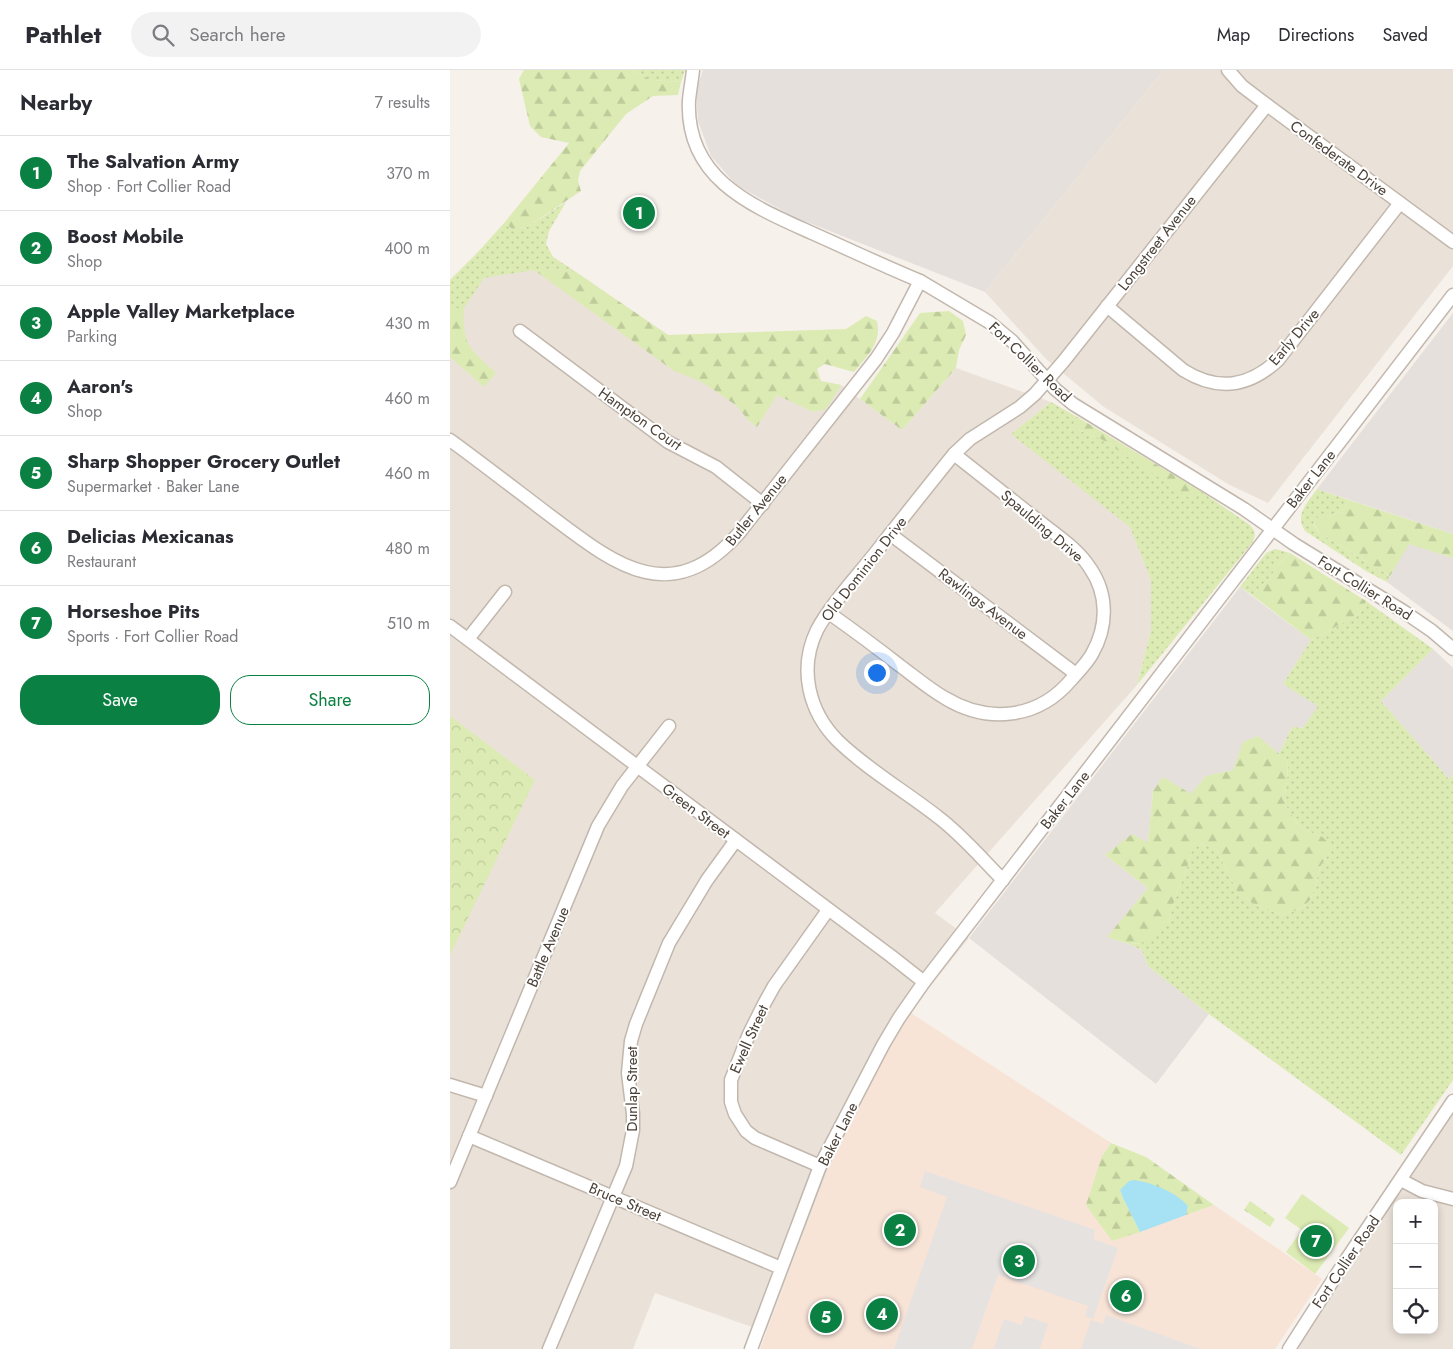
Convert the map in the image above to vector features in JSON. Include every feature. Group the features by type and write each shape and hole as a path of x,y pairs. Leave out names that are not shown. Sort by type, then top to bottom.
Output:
{"street":[{"name":"Fort Collier Road","path":"693,70 689,101 692,131 704,159 722,184 747,202 777,217 920,281 989,322 1012,341 1047,380 1073,404 1244,509 1272,530 1404,611 1453,649"},
{"name":"Confederate Drive","path":"1228,70 1242,86 1453,242"},
{"name":"Longstreet Avenue","path":"1047,380 1267,105"},
{"name":"Early Drive","path":"1107,306 1183,370 1194,377 1219,384 1246,381 1269,369 1278,360 1400,203"},
{"name":"Butler Avenue","path":"450,440 608,557 628,567 649,573 687,571 715,557 727,547 763,504 876,359 893,333 920,281"},
{"name":"Baker Lane","path":"752,1349 820,1166 899,1018 924,982 1453,295"},
{"name":"Hampton Court","path":"520,331 668,442 716,467 763,504"},
{"name":"Old Dominion Drive","path":"1003,880 954,830 850,752 823,724 811,698 808,670 812,642 818,629 954,454 970,439 1020,408 1047,380"},
{"name":"Spaulding Drive","path":"829,613 944,698 968,709 998,714 1025,711 1037,707 1059,693 1091,656 1102,628 1104,601 1102,590 1096,577 1085,561 1072,548 954,454"},
{"name":"Rawlings Avenue","path":"890,534 1076,674"},
{"path":"468,639 505,592"},
{"name":"Green Street","path":"450,626 924,982"},
{"name":"Battle Avenue","path":"450,1182 598,826 617,793 669,726"},
{"name":"Dunlap Street","path":"549,1349 626,1166 633,1130 628,1073 631,1041 636,1024 669,943 707,880 736,840"},
{"name":"Ewell Street","path":"820,1166 755,1138 746,1131 735,1114 730,1091 731,1080 737,1063 764,1004 774,986 828,910"},
{"path":"450,1085 486,1096"},
{"name":"Fort Collier Road","path":"1289,1349 1453,1101"},
{"name":"Bruce Street","path":"469,1136 781,1268"},
{"path":"1401,1180 1422,1191 1453,1199"}],"shaded area":[{"path":"703,70 1164,70 985,292 794,217 736,185 711,156 698,121 696,91"},
{"path":"1164,70 1453,70 1453,266 1268,503 1228,484 1104,407 1046,359 985,292"},
{"path":"512,229 668,335 699,360 841,385 902,430 956,368 1051,402 1011,434 1130,526 1151,579 1151,631 1137,685 935,913 969,938 918,1002 894,1038 828,1170 766,1332 655,1293 633,1349 450,1349 450,301"},
{"path":"1453,313 1453,534 1317,489"},
{"path":"1408,543 1453,558 1453,631 1387,582"},
{"path":"1240,587 1311,640 1283,684 1319,706 1303,728 1292,727 1279,754 1258,736 1244,742 1233,770 1206,776 1191,795 1153,791 1148,843 1105,855 1148,888 1108,937 1142,950 1148,966 1209,1014 1156,1084 969,938"},
{"path":"1433,649 1453,668 1453,775 1449,779 1381,701"},
{"path":"911,1013 1111,1143 1102,1156 1112,1241 1214,1205 1322,1279 1275,1349 760,1349 828,1170 894,1038"},
{"path":"1453,1103 1453,1349 1296,1349"},
{"path":"925,1171 1095,1230 1093,1239 1118,1248 1093,1319 1085,1316 1088,1306 998,1275 972,1349 894,1349 947,1197 920,1187"},
{"path":"1106,1315 1200,1349 1081,1349 1091,1320 1103,1324"},
{"path":"1025,1316 1048,1324 1040,1349 994,1349 1004,1319 1022,1325"}],"green space":[{"path":"524,70 631,70 652,80 681,82 678,95 653,96 626,114 580,171 578,181 581,191 527,227 512,229 505,222 569,143 541,137 530,126 519,79"},
{"path":"631,70 685,70 681,82 652,80"},
{"path":"566,202 549,231 546,244 553,257 576,272 534,270 484,278 464,308 450,308 450,280 505,222 512,229 527,227"},
{"path":"534,270 576,272 668,335 846,329 866,316 877,321 877,336 872,349 854,372 825,364 817,369 821,381 841,385 826,409 813,412 777,395 757,427 748,420 737,406 700,381 674,371"},
{"path":"450,308 464,308 466,339 474,352 496,373 484,387 450,357"},
{"path":"949,311 963,321 966,335 959,350 956,368 902,430 860,399 920,313"},
{"path":"1051,402 1079,418 1076,419 1078,430 1101,439 1191,498 1199,495 1199,490 1250,525 1254,532 1255,536 1252,543 1137,685 1151,631 1151,580 1130,527 1011,434"},
{"path":"1079,418 1199,490 1199,495 1191,499 1101,439 1078,430 1073,425 1076,419"},
{"path":"1317,489 1349,500 1342,512 1316,518 1313,524 1320,533 1390,576 1387,582 1366,571 1305,531 1301,520 1302,514 1306,504"},
{"path":"1349,500 1453,534 1453,558 1409,544 1390,576 1320,533 1313,523 1316,518 1342,512"},
{"path":"1275,549 1290,553 1278,565 1269,579 1252,595 1240,587 1266,553"},
{"path":"1290,553 1366,601 1359,614 1311,640 1252,595 1269,579 1278,565"},
{"path":"1366,601 1433,649 1381,701 1449,779 1453,775 1453,1080 1401,1155 1209,1014 1148,966 1142,950 1129,944 1141,943 1169,921 1176,894 1185,875 1192,849 1201,844 1216,849 1239,895 1261,908 1284,915 1302,908 1311,899 1321,865 1329,853 1321,836 1302,829 1282,798 1287,782 1288,761 1279,754 1292,727 1303,728 1318,706 1283,684 1311,640 1359,614"},
{"path":"450,716 535,780 450,955"},
{"path":"1258,736 1288,761 1287,782 1282,798 1290,813 1302,829 1321,836 1329,843 1329,853 1321,865 1311,899 1302,908 1284,915 1261,908 1239,895 1216,849 1201,844 1192,850 1185,875 1176,894 1169,921 1155,936 1141,943 1129,944 1107,937 1148,888 1105,855 1132,834 1148,843 1153,791 1163,777 1191,794 1206,776 1233,770 1243,742"},
{"path":"1111,1143 1146,1157 1214,1205 1186,1215 1188,1206 1120,1190 1140,1232 1112,1241 1086,1205 1102,1156"},
{"path":"1302,1194 1349,1228 1315,1274 1286,1252 1302,1230 1285,1218"},
{"path":"1250,1201 1275,1219 1270,1227 1244,1210"}],"water":[{"path":"1135,1180 1149,1183 1177,1196 1188,1206 1186,1215 1140,1232 1120,1190 1129,1181"}],"place":[{"name":"The Salvation Army","path":"639,213"},
{"name":"Boost Mobile","path":"900,1230"},
{"name":"Horseshoe Pits","path":"1316,1241"},
{"name":"Apple Valley Marketplace","path":"1019,1261"},
{"name":"Delicias Mexicanas","path":"1126,1296"},
{"name":"Aaron's","path":"882,1314"},
{"name":"Sharp Shopper Grocery Outlet","path":"826,1317"}]}
